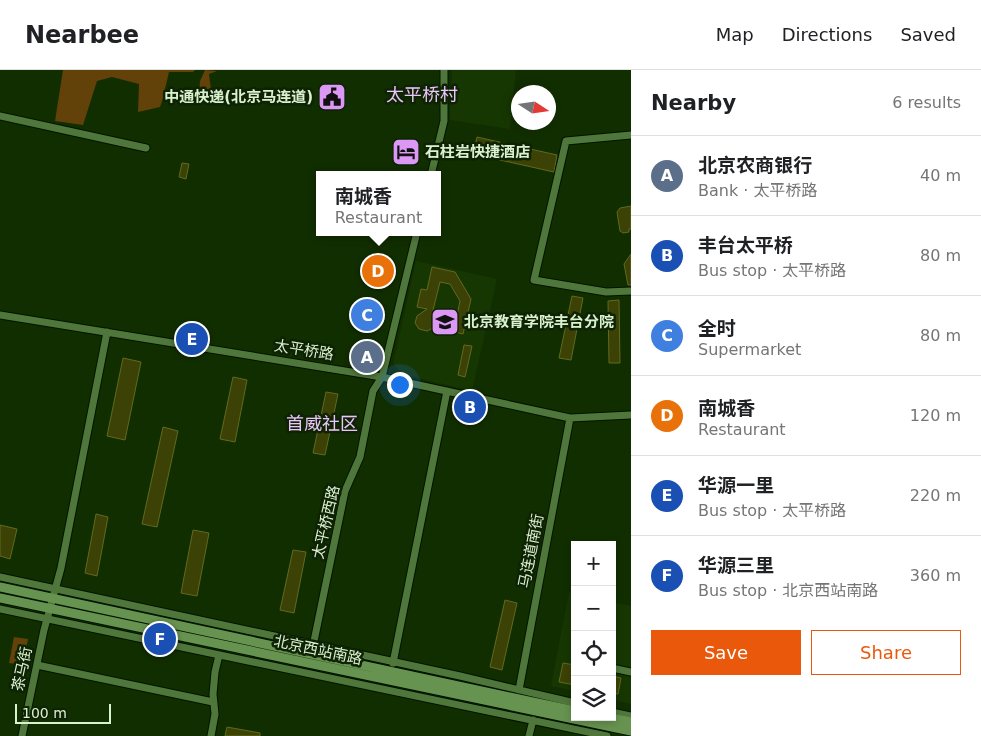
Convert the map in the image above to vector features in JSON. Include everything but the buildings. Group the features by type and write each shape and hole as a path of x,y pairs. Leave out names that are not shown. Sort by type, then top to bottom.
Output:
{"main road":[{"name":"北京西站南路","path":"0,587 55,594 571,710"},
{"name":"北京西站南路","path":"0,598 631,731"},
{"path":"616,719 631,722"}],"street":[{"path":"432,171 444,121 444,70"},
{"path":"0,116 146,148"},
{"path":"631,135 566,141 534,280 606,292 631,291"},
{"name":"太平桥西路","path":"314,646 345,491 360,457 373,392 382,377 416,236"},
{"name":"太平桥路","path":"0,315 382,377 570,418 631,415"},
{"name":"茶马街","path":"22,736 55,594 107,332"},
{"path":"394,663 447,392"},
{"name":"马连道南街","path":"519,690 570,418"},
{"name":"北京西站南路","path":"0,577 55,594 314,646 571,702"},
{"name":"北京西站南路","path":"0,609 607,736"},
{"path":"211,736 215,714 213,702 214,672 219,655"},
{"path":"37,665 213,702"},
{"path":"616,669 631,672"},
{"path":"616,713 631,716"},
{"path":"529,736 533,720"}],"shaded area":[{"path":"63,70 195,70 193,72 169,72 164,93 201,100 200,105 163,98 160,107 138,112 139,84 112,77 97,81 83,125 55,121"},
{"path":"205,70 217,71 209,74 211,90 199,95 200,81"},
{"path":"452,70 516,70 514,85 511,85 510,129 450,120"},
{"name":"北京教育学院丰台分院","path":"416,261 497,279 472,391 402,374 393,364"},
{"path":"569,592 571,593 571,690 551,686"},
{"path":"616,603 631,606 631,704 616,701"},
{"path":"14,637 28,639 23,665 9,663"}],"place":[{"name":"中通快递(北京马连道)","path":"332,97"},
{"name":"石柱岩快捷酒店","path":"406,152"},
{"name":"南城香","path":"378,271"},
{"name":"全时","path":"367,315"},
{"name":"北京教育学院丰台分院","path":"445,322"},
{"name":"华源一里","path":"192,339"},
{"name":"北京农商银行","path":"367,357"},
{"name":"丰台太平桥","path":"470,407"},
{"name":"华源三里","path":"160,639"}],"district":[{"name":"太平桥村","path":"422,95"},
{"name":"首威社区","path":"322,424"}]}
